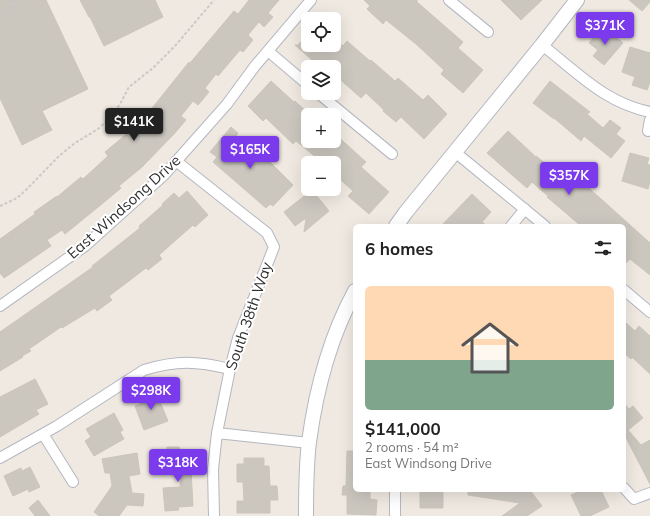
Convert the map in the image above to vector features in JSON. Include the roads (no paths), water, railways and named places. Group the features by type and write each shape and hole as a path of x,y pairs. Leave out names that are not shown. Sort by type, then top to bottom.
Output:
{"street":[{"name":"East Windsong Drive","path":"0,306 85,246 154,184 227,104 311,0"},
{"path":"449,0 488,32"},
{"path":"397,224 577,0"},
{"path":"542,45 596,89 624,105 650,112"},
{"path":"268,52 301,78"},
{"path":"326,100 392,154"},
{"path":"648,131 650,120"},
{"path":"455,152 544,224"},
{"name":"South 38th Way","path":"176,161 267,233 274,247 238,338 230,369 217,433 213,469 214,516"},
{"path":"513,224 525,209"},
{"path":"626,292 650,312"},
{"path":"306,516 309,443 321,380 334,338 353,295"},
{"path":"0,458 44,434 144,370 159,366 192,362 230,369"},
{"path":"217,433 309,443"},
{"path":"44,434 73,482"},
{"path":"626,490 634,499 650,493"},
{"path":"395,492 395,516"}]}
